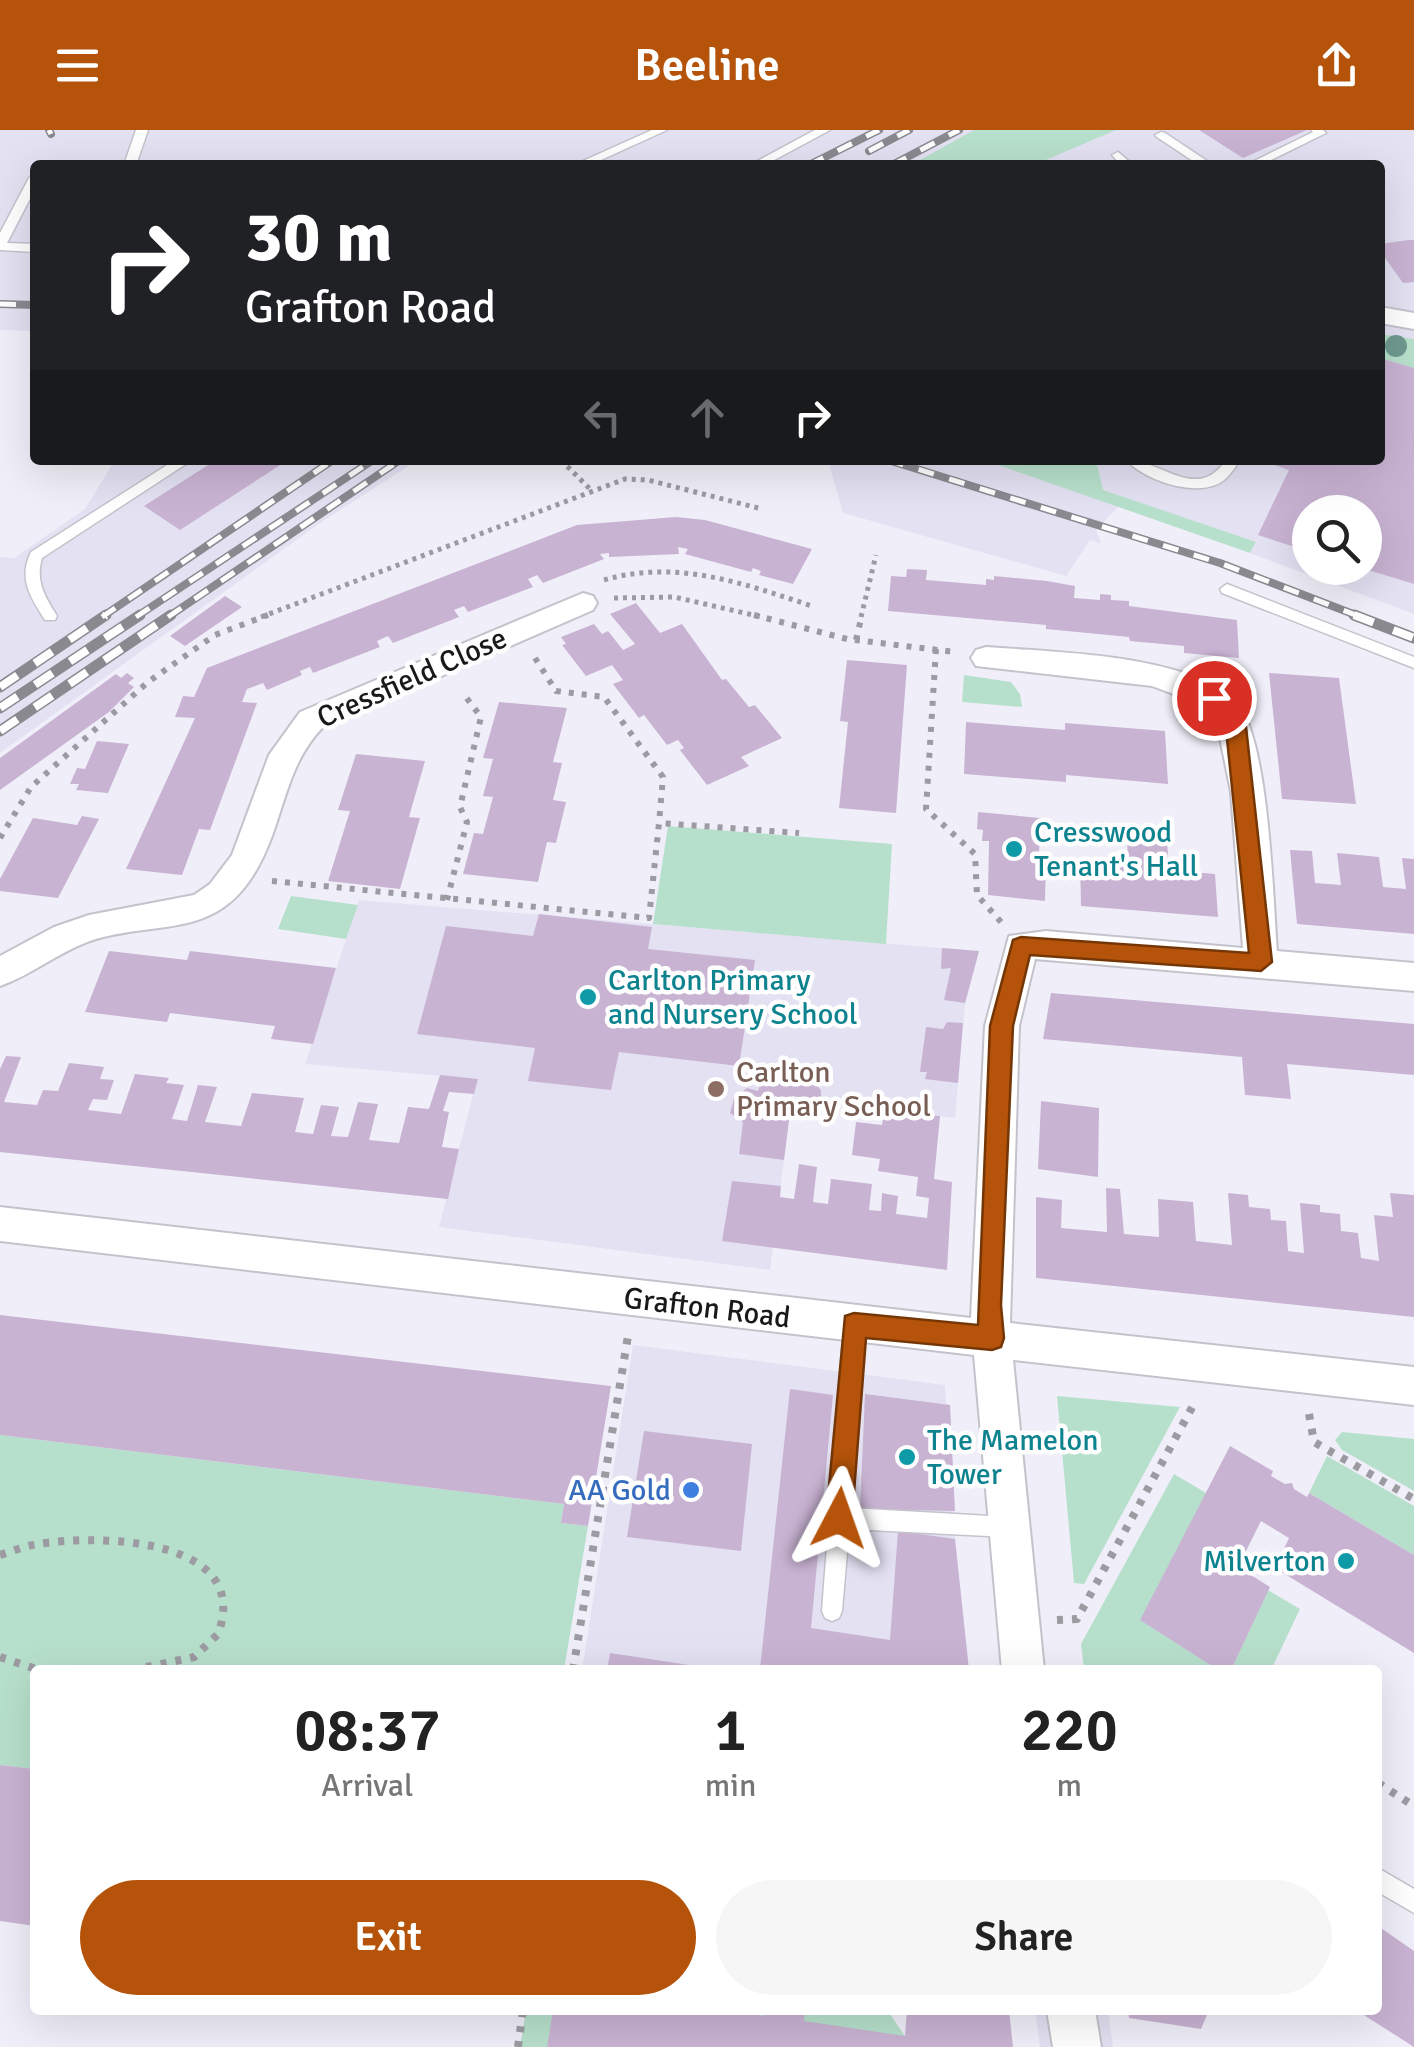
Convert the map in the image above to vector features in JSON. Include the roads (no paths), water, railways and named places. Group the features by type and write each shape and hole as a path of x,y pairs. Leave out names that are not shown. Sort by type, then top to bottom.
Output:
{"street":[{"path":"1385,316 1414,321"},
{"name":"Cressfield Close","path":"0,972 89,928 115,920 162,918 202,907 236,877 286,747 297,732 336,706 580,605"},
{"path":"986,658 1173,679 1214,698 1228,712 1236,727 1246,802 1261,962"},
{"path":"1022,1665 989,1305 1002,1026 1021,946 1414,977"},
{"name":"Grafton Road","path":"0,1224 634,1300 1414,1386"},
{"path":"1072,2015 1076,2047"}],"lane":[{"path":"132,160 142,130"},
{"path":"592,160 661,130"},
{"path":"766,160 824,130"},
{"path":"1263,160 1320,134 1317,130"},
{"path":"1160,134 1199,160"},
{"path":"30,188 0,245 30,248"},
{"path":"50,616 33,588 31,567 36,556 177,465"},
{"path":"1138,465 1194,482 1212,482 1230,465"},
{"path":"1227,589 1414,663"},
{"path":"832,1611 854,1325"},
{"path":"839,1518 1008,1528"},
{"path":"1382,1882 1414,1902"}],"railway":[{"path":"49,130 51,134"},
{"path":"819,160 879,130"},
{"path":"869,151 909,130"},
{"path":"902,160 959,130"},
{"path":"0,304 30,305"},
{"path":"102,617 326,465"},
{"path":"136,617 365,465"},
{"path":"168,617 393,465"},
{"path":"904,465 1220,563 1361,617"},
{"path":"0,687 106,615"},
{"path":"0,708 140,615"},
{"path":"0,731 171,615"},
{"path":"1354,615 1414,638"}],"place":[{"name":"Cresswood Tenant's Hall","path":"1014,849"},
{"name":"Carlton Primary and Nursery School","path":"588,997"},
{"name":"Carlton Primary School","path":"716,1089"},
{"name":"The Mamelon Tower","path":"907,1457"},
{"name":"AA Gold","path":"691,1490"},
{"name":"Milverton","path":"1346,1561"}]}
